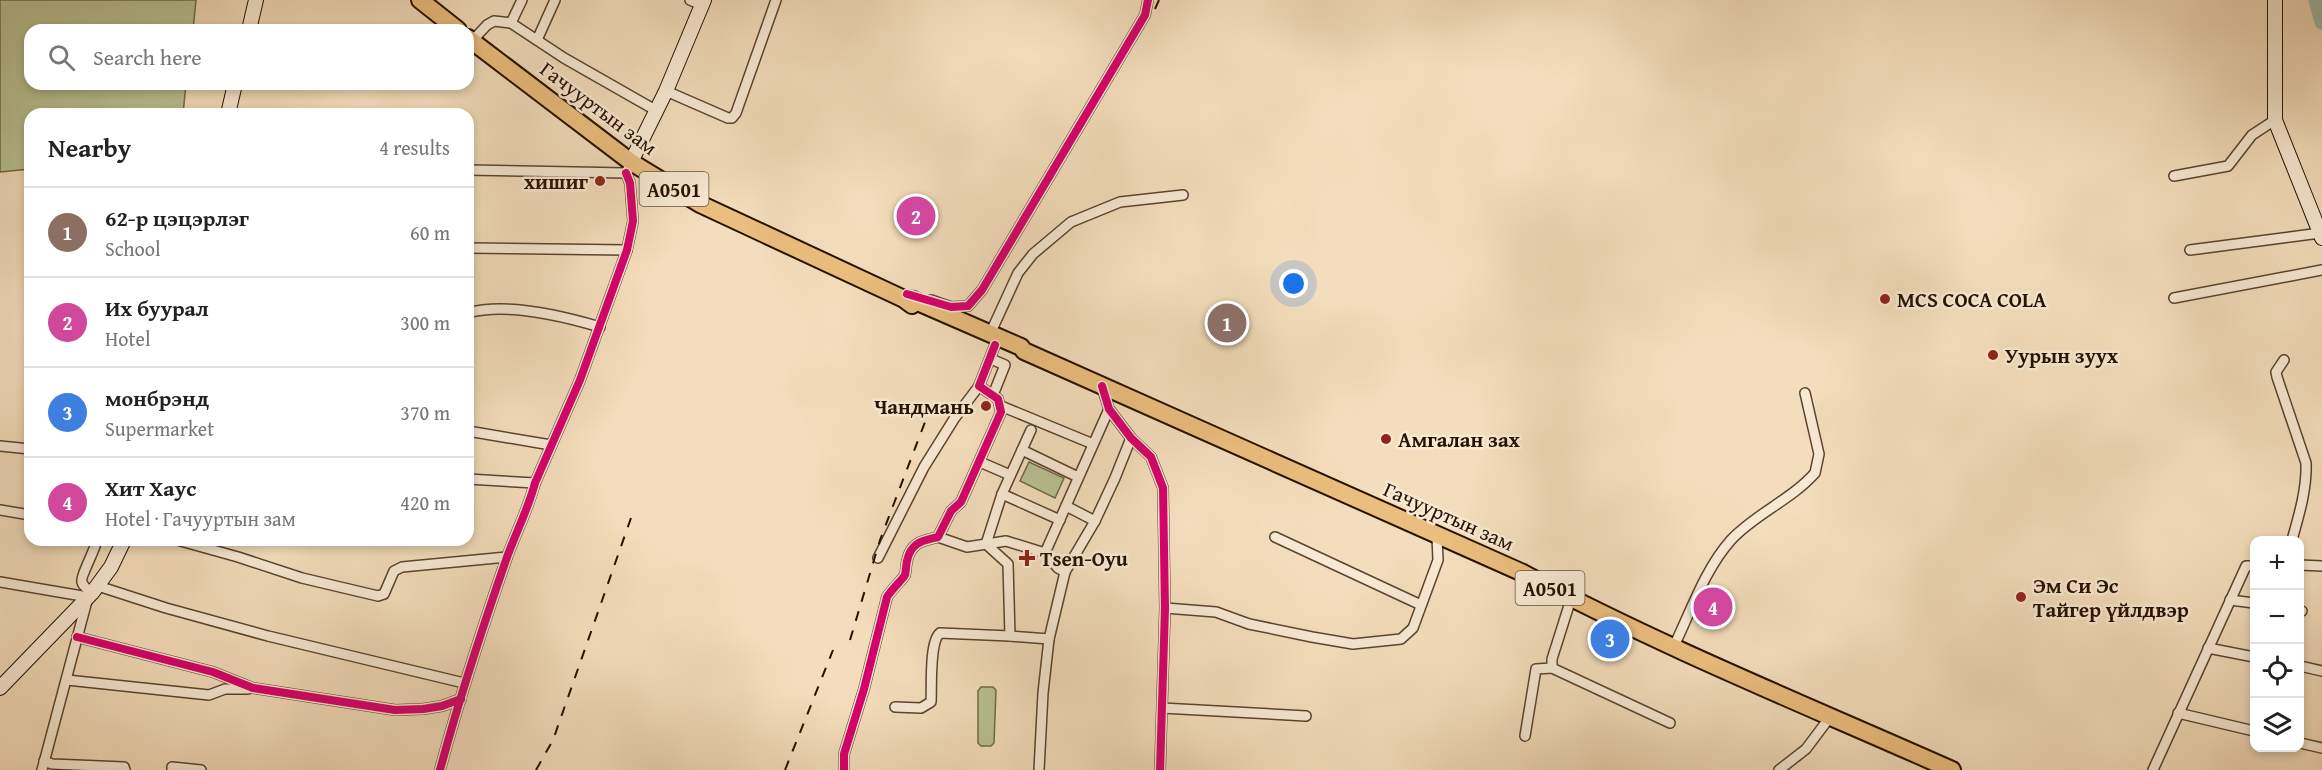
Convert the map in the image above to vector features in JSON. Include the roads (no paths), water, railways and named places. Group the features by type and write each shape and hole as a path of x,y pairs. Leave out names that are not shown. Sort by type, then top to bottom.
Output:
{"highway":[{"path":"420,0 450,24"},
{"name":"Гачууртын зам","path":"474,42 628,168 700,204 905,296 992,346 1021,347 1024,351 1437,537 1523,573 1571,599 1952,770"}],"main road":[{"path":"250,24 256,0"},
{"path":"2275,0 2275,120 2321,235"},
{"path":"628,168 666,91 699,2"},
{"path":"229,108 234,90"},
{"path":"0,688 93,592 115,560 121,546"}],"street":[{"path":"511,23 522,0"},
{"path":"537,40 555,0"},
{"path":"666,91 732,118 736,113 776,0"},
{"path":"905,296 951,307 968,306 982,290 1145,15 1148,0"},
{"path":"474,36 494,21 511,23 585,71 657,111"},
{"path":"2174,176 2228,166 2252,135 2275,120"},
{"path":"440,770 464,683 507,557 600,327 627,250 633,221 628,168 474,170"},
{"path":"878,558 924,467 954,418 980,386 1018,273 1033,254 1071,222 1120,202 1183,195"},
{"path":"2190,250 2321,235"},
{"path":"474,249 627,250"},
{"path":"2174,298 2322,270"},
{"path":"474,313 519,310 572,319 600,327"},
{"path":"992,346 1005,364 993,395"},
{"path":"2284,360 2276,372 2277,377 2306,463 2300,514 2293,536"},
{"path":"980,386 993,395 1001,406 1093,444"},
{"path":"1102,386 1109,409 1131,438 1151,457 1163,488 1165,608 1160,770"},
{"path":"1674,646 1719,554 1732,538 1815,473 1819,454 1805,393"},
{"path":"938,537 951,511 961,502 1001,412 1001,406"},
{"path":"1045,553 1109,409"},
{"path":"986,544 1002,494 1030,430"},
{"path":"474,432 551,445"},
{"path":"1039,770 1043,693 1049,639 1065,572 1095,520 1131,438"},
{"path":"0,446 24,448"},
{"path":"1022,450 1078,477"},
{"path":"980,462 1010,475"},
{"path":"474,479 535,483"},
{"path":"1002,494 1060,520"},
{"path":"1066,506 1095,520"},
{"path":"0,510 24,514"},
{"path":"844,770 844,754 864,689 887,597 892,588 905,575 908,557 916,542 938,537 967,547 1006,541 1045,553 1058,568 1065,572"},
{"path":"1275,537 1421,605"},
{"path":"1165,608 1216,612 1249,624 1312,638 1353,644 1401,639 1413,628 1438,560 1437,537"},
{"path":"986,544 1008,564 1010,636"},
{"path":"93,592 81,581 82,573 96,546"},
{"path":"199,546 302,578 378,596 384,594 394,571 402,567 507,557"},
{"path":"94,552 115,560"},
{"path":"2304,565 2322,566"},
{"path":"2153,770 2246,566 2250,566"},
{"path":"0,582 93,592 464,683"},
{"path":"93,592 77,637 43,766 52,764 124,767 124,770"},
{"path":"1552,668 1552,659 1571,599"},
{"path":"2230,600 2250,602"},
{"path":"895,707 921,708 931,702 934,647 936,637 940,633 1049,639"},
{"path":"77,637 213,672 253,688"},
{"path":"2208,648 2250,656"},
{"path":"2304,667 2322,671"},
{"path":"1525,736 1536,669 1552,668 1670,723"},
{"path":"67,680 209,695 225,689 253,688 395,710 432,708 461,699"},
{"path":"1162,708 1306,716"},
{"path":"2178,713 2250,730"},
{"path":"1779,770 1806,749 1830,717"},
{"path":"2304,743 2322,748"},
{"path":"172,770 172,767 201,770"}],"waterway":[{"path":"2316,0 2322,22"}],"railway":[{"path":"1155,9 1159,0"},
{"path":"850,640 880,540 930,409"},
{"path":"536,770 553,740 631,518"},
{"path":"785,770 833,650"}],"place":[{"name":"хишиг","path":"600,181"},
{"name":"Их буурал","path":"916,216"},
{"name":"MCS COCA COLA","path":"1885,299"},
{"name":"62-р цэцэрлэг","path":"1227,323"},
{"name":"Уурын зуух","path":"1993,355"},
{"name":"Чандмань","path":"986,406"},
{"name":"Амгалан зах","path":"1386,439"},
{"name":"Tsen-Oyu","path":"1027,558"},
{"name":"Эм Си Эс Тайгер үйлдвэр","path":"2021,597"},
{"name":"Хит Хаус","path":"1713,607"},
{"name":"монбрэнд","path":"1610,639"}]}
